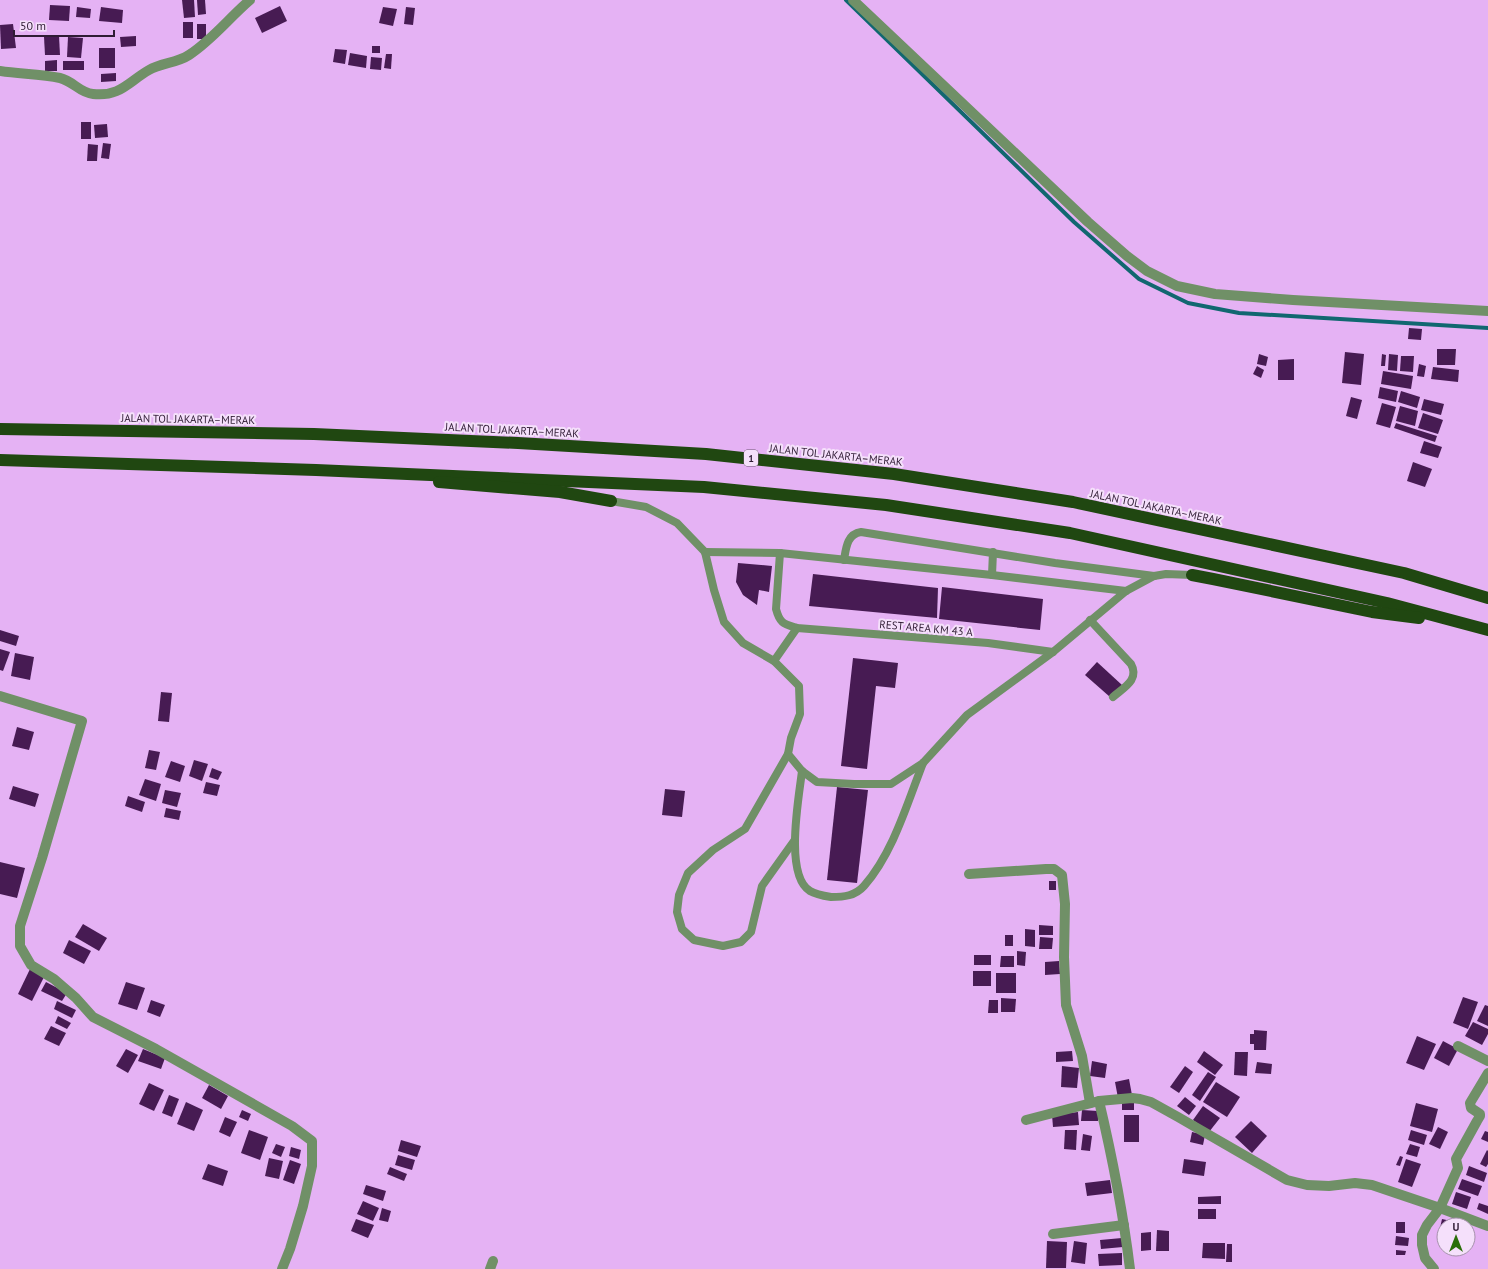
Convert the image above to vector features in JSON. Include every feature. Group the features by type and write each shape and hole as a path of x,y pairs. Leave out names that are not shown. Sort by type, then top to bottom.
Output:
{"highway":[{"name":"JALAN TOL JAKARTA–MERAK","path":"0,429 314,434 518,443 706,454 894,474 1081,504 1404,573 1488,598"},
{"path":"0,460 316,470 704,487 886,505 1070,533 1387,603 1483,628"},
{"path":"316,470 477,486 560,492 610,501"},
{"path":"1192,576 1213,578 1372,612 1483,628"}],"street":[{"path":"0,71 62,78 74,84 83,91 92,94 116,92 150,69 188,56 200,47 250,0"},
{"path":"853,0 1099,232 1147,271 1177,286 1215,294 1488,311"},
{"path":"0,696 82,721 42,858 20,926 20,946 31,965 54,979 76,998 93,1017 156,1049 286,1122 312,1141 312,1166 292,1242 282,1269"},
{"path":"968,874 1054,869 1062,875 1065,904 1064,957 1066,1005 1109,1144 1124,1225 1130,1269"},
{"path":"1458,1046 1488,1061"},
{"path":"1434,1269 1425,1258 1422,1245 1422,1235 1427,1225 1440,1208 1458,1168 1456,1159 1476,1120 1480,1116 1480,1114 1470,1108 1470,1103 1488,1073"},
{"path":"1026,1120 1095,1102 1132,1098 1140,1099 1151,1102 1287,1180 1307,1185 1329,1186 1355,1183 1372,1185 1488,1226"},
{"path":"1053,1234 1124,1225"}],"lane":[{"path":"610,501 646,508 677,523 705,552 714,590 724,622 743,643 774,661 799,686 800,714 791,738 788,754 745,830 713,850 688,873 679,895 677,912 682,929 694,940 722,946 741,942 751,932 762,886 794,841"},
{"path":"844,560 847,544 853,535 861,532 1055,563 1154,576 1166,574 1192,576"},
{"path":"705,552 780,553 992,575 1126,591"},
{"path":"992,575 993,552"},
{"name":"REST AREA KM 43 A","path":"780,553 776,609 778,618 781,622 797,628 988,643 1053,652"},
{"path":"788,754 802,770 817,782 891,784 923,764 966,715 1053,652 1126,591 1154,576"},
{"path":"1090,620 1134,669 1135,674 1132,679 1113,697"},
{"path":"774,661 797,628"},
{"path":"802,770 794,841 797,868 805,885 810,891 830,896 853,895 864,887 887,854 923,764"}],"building":[{"path":"182,0 194,0 195,17 184,18"},
{"path":"197,0 205,0 206,14 198,15"},
{"path":"50,5 70,6 69,21 49,20"},
{"path":"280,6 287,21 262,33 255,18"},
{"path":"77,7 91,9 90,18 76,17"},
{"path":"101,7 123,10 122,23 99,21"},
{"path":"383,7 397,9 393,26 379,23"},
{"path":"406,7 415,8 413,25 404,24"},
{"path":"183,22 193,22 193,38 183,38"},
{"path":"13,24 16,48 1,49 0,25"},
{"path":"197,24 206,24 206,39 197,39"},
{"path":"59,36 60,55 45,55 44,37"},
{"path":"136,36 136,46 121,47 120,37"},
{"path":"68,37 83,38 81,58 67,57"},
{"path":"372,46 380,46 380,53 372,53"},
{"path":"99,48 115,48 115,68 99,68"},
{"path":"335,49 347,50 345,64 333,62"},
{"path":"350,53 367,56 366,68 348,65"},
{"path":"386,54 392,54 391,69 384,68"},
{"path":"371,57 382,58 381,70 370,69"},
{"path":"57,60 57,71 45,71 45,61"},
{"path":"63,61 84,61 84,70 63,70"},
{"path":"116,73 116,81 101,82 101,74"},
{"path":"81,122 91,122 91,139 81,139"},
{"path":"107,124 108,137 95,138 94,125"},
{"path":"103,143 111,144 109,159 101,158"},
{"path":"88,144 98,145 97,161 87,161"},
{"path":"1409,328 1422,329 1421,340 1408,339"},
{"path":"1437,349 1456,349 1455,365 1437,365"},
{"path":"1345,352 1364,354 1361,385 1342,383"},
{"path":"1259,354 1268,357 1266,366 1257,364"},
{"path":"1382,354 1386,355 1385,366 1381,366"},
{"path":"1389,354 1398,355 1397,371 1388,370"},
{"path":"1401,356 1414,356 1413,372 1400,371"},
{"path":"1294,359 1294,380 1278,380 1278,360"},
{"path":"1419,364 1426,366 1424,377 1417,376"},
{"path":"1257,366 1264,370 1261,378 1253,374"},
{"path":"1433,367 1459,370 1458,382 1431,379"},
{"path":"1383,371 1413,376 1411,389 1381,384"},
{"path":"1380,387 1398,391 1396,402 1378,398"},
{"path":"1401,391 1420,397 1417,408 1398,402"},
{"path":"1351,397 1362,400 1357,419 1346,416"},
{"path":"1424,399 1444,404 1441,415 1421,410"},
{"path":"1382,403 1396,407 1390,428 1376,424"},
{"path":"1400,406 1418,411 1415,426 1396,421"},
{"path":"1423,413 1443,420 1438,434 1418,428"},
{"path":"1396,423 1437,436 1435,442 1394,428"},
{"path":"1424,441 1442,447 1438,458 1420,453"},
{"path":"1413,462 1432,469 1425,487 1407,481"},
{"path":"738,563 772,566 769,592 759,590 757,605 743,595 736,582"},
{"path":"813,574 938,588 937,618 809,606"},
{"path":"942,587 1043,599 1040,630 939,619"},
{"path":"0,630 19,636 16,646 0,641"},
{"path":"0,649 10,652 3,671 0,670"},
{"path":"15,653 34,657 30,680 11,676"},
{"path":"853,658 898,663 895,688 876,686 867,769 841,766"},
{"path":"1097,662 1122,685 1110,697 1085,675"},
{"path":"161,692 172,693 169,722 158,721"},
{"path":"17,727 34,732 29,750 12,746"},
{"path":"149,750 160,752 156,770 145,768"},
{"path":"194,760 208,764 202,781 189,776"},
{"path":"171,761 185,766 180,782 165,777"},
{"path":"212,768 222,772 218,780 209,777"},
{"path":"145,779 161,784 156,801 139,795"},
{"path":"206,782 220,785 217,796 203,793"},
{"path":"13,786 39,794 35,807 9,799"},
{"path":"837,787 868,790 857,883 827,880"},
{"path":"665,789 685,791 682,817 662,815"},
{"path":"165,790 181,793 177,807 162,803"},
{"path":"128,796 145,802 142,812 125,806"},
{"path":"166,808 181,811 179,820 164,817"},
{"path":"0,862 25,868 17,898 0,894"},
{"path":"1049,881 1056,881 1056,890 1049,890"},
{"path":"83,924 107,938 99,951 75,937"},
{"path":"1039,925 1053,926 1053,935 1039,935"},
{"path":"1025,929 1035,930 1035,947 1025,946"},
{"path":"1005,935 1013,935 1013,946 1005,946"},
{"path":"1040,937 1053,938 1052,949 1039,949"},
{"path":"69,940 91,951 84,964 63,953"},
{"path":"1017,951 1026,952 1025,966 1017,965"},
{"path":"974,955 991,955 991,965 974,965"},
{"path":"1001,956 1014,956 1014,967 1000,967"},
{"path":"1059,961 1060,974 1045,975 1045,962"},
{"path":"30,969 44,977 32,1001 18,994"},
{"path":"973,971 991,971 991,986 973,986"},
{"path":"996,973 1016,973 1016,993 996,993"},
{"path":"46,982 67,993 62,1001 41,991"},
{"path":"126,982 145,988 137,1010 118,1004"},
{"path":"1463,997 1478,1002 1468,1029 1453,1023"},
{"path":"1001,998 1016,999 1015,1012 1001,1012"},
{"path":"151,1000 165,1005 160,1017 147,1012"},
{"path":"989,1000 998,1000 998,1013 988,1013"},
{"path":"57,1001 76,1010 72,1018 54,1009"},
{"path":"1485,1005 1488,1006 1488,1026 1477,1021"},
{"path":"58,1016 71,1023 67,1029 55,1023"},
{"path":"1473,1022 1488,1029 1488,1034 1482,1045 1465,1036"},
{"path":"51,1026 66,1033 59,1046 44,1039"},
{"path":"1254,1030 1267,1031 1266,1050 1254,1050 1254,1044 1250,1044 1250,1034 1254,1034"},
{"path":"1417,1036 1436,1044 1424,1070 1406,1063"},
{"path":"1443,1041 1458,1049 1449,1066 1434,1058"},
{"path":"126,1049 138,1055 128,1073 116,1066"},
{"path":"143,1049 165,1058 161,1069 138,1061"},
{"path":"1072,1051 1073,1061 1056,1062 1056,1052"},
{"path":"1204,1051 1223,1065 1215,1075 1197,1062"},
{"path":"1235,1052 1248,1052 1247,1076 1234,1075"},
{"path":"1092,1061 1107,1064 1105,1078 1090,1076"},
{"path":"1257,1062 1272,1064 1271,1074 1255,1073"},
{"path":"1062,1066 1079,1068 1077,1088 1061,1087"},
{"path":"1185,1066 1193,1072 1179,1093 1170,1087"},
{"path":"1208,1072 1216,1077 1200,1101 1192,1095"},
{"path":"1129,1079 1132,1095 1118,1098 1115,1082"},
{"path":"1216,1082 1240,1097 1227,1117 1203,1102"},
{"path":"149,1083 164,1090 154,1111 139,1104"},
{"path":"209,1085 228,1096 221,1109 202,1098"},
{"path":"169,1095 179,1099 172,1117 162,1113"},
{"path":"1185,1097 1196,1106 1189,1115 1177,1106"},
{"path":"186,1102 203,1110 194,1131 177,1124"},
{"path":"1122,1102 1134,1102 1134,1110 1122,1110"},
{"path":"1416,1103 1438,1109 1432,1132 1410,1126"},
{"path":"1203,1106 1220,1118 1209,1132 1193,1120"},
{"path":"242,1110 251,1114 248,1121 239,1117"},
{"path":"1082,1110 1098,1111 1098,1121 1081,1121"},
{"path":"1078,1112 1079,1125 1053,1127 1052,1115"},
{"path":"1124,1115 1139,1115 1139,1142 1124,1142"},
{"path":"225,1117 237,1122 230,1137 219,1132"},
{"path":"1251,1121 1267,1136 1252,1153 1235,1137"},
{"path":"1438,1127 1448,1132 1440,1149 1429,1144"},
{"path":"249,1130 268,1137 260,1160 241,1153"},
{"path":"1065,1130 1077,1130 1076,1150 1064,1149"},
{"path":"1411,1130 1427,1135 1424,1145 1408,1140"},
{"path":"1485,1131 1488,1132 1488,1142 1481,1139"},
{"path":"1192,1132 1205,1135 1203,1145 1190,1142"},
{"path":"1083,1134 1092,1136 1090,1151 1081,1150"},
{"path":"401,1140 421,1146 417,1157 398,1151"},
{"path":"276,1144 285,1147 281,1157 272,1153"},
{"path":"1410,1144 1420,1147 1417,1157 1406,1154"},
{"path":"291,1147 301,1150 299,1159 289,1156"},
{"path":"1487,1150 1488,1164 1486,1167 1480,1164"},
{"path":"398,1155 415,1160 412,1170 395,1165"},
{"path":"1400,1156 1403,1157 1400,1166 1396,1165"},
{"path":"269,1158 283,1161 279,1179 265,1176"},
{"path":"1184,1159 1206,1162 1204,1176 1182,1173"},
{"path":"1406,1159 1421,1164 1412,1187 1398,1182"},
{"path":"290,1160 301,1164 294,1184 283,1180"},
{"path":"208,1164 228,1171 223,1186 202,1179"},
{"path":"1469,1166 1487,1173 1484,1182 1466,1175"},
{"path":"390,1167 407,1174 404,1181 387,1174"},
{"path":"1462,1179 1482,1186 1478,1196 1458,1189"},
{"path":"1110,1180 1112,1193 1087,1196 1085,1183"},
{"path":"366,1185 386,1191 383,1201 363,1194"},
{"path":"1456,1192 1471,1197 1467,1209 1452,1204"},
{"path":"1221,1196 1221,1204 1198,1204 1198,1197"},
{"path":"363,1201 379,1208 373,1221 357,1214"},
{"path":"1479,1203 1488,1206 1488,1214 1477,1209"},
{"path":"382,1208 391,1211 388,1222 379,1220"},
{"path":"1198,1209 1216,1209 1216,1219 1198,1219"},
{"path":"356,1219 374,1225 368,1238 351,1231"},
{"path":"1396,1222 1405,1222 1405,1233 1396,1233"},
{"path":"1157,1230 1169,1231 1169,1251 1156,1251"},
{"path":"1151,1232 1151,1250 1141,1251 1141,1233"},
{"path":"1396,1236 1409,1238 1408,1246 1395,1245"},
{"path":"1122,1238 1123,1247 1101,1249 1100,1240"},
{"path":"1047,1241 1067,1242 1066,1268 1046,1268"},
{"path":"1074,1241 1087,1243 1085,1264 1071,1262"},
{"path":"1203,1243 1225,1243 1225,1259 1202,1258"},
{"path":"1227,1244 1232,1244 1232,1262 1226,1262"},
{"path":"1396,1250 1406,1251 1405,1255 1396,1255"},
{"path":"1122,1253 1122,1265 1099,1266 1098,1254"}],"waterway":[{"path":"846,0 1074,222 1139,279 1188,303 1239,313 1488,328"}]}
